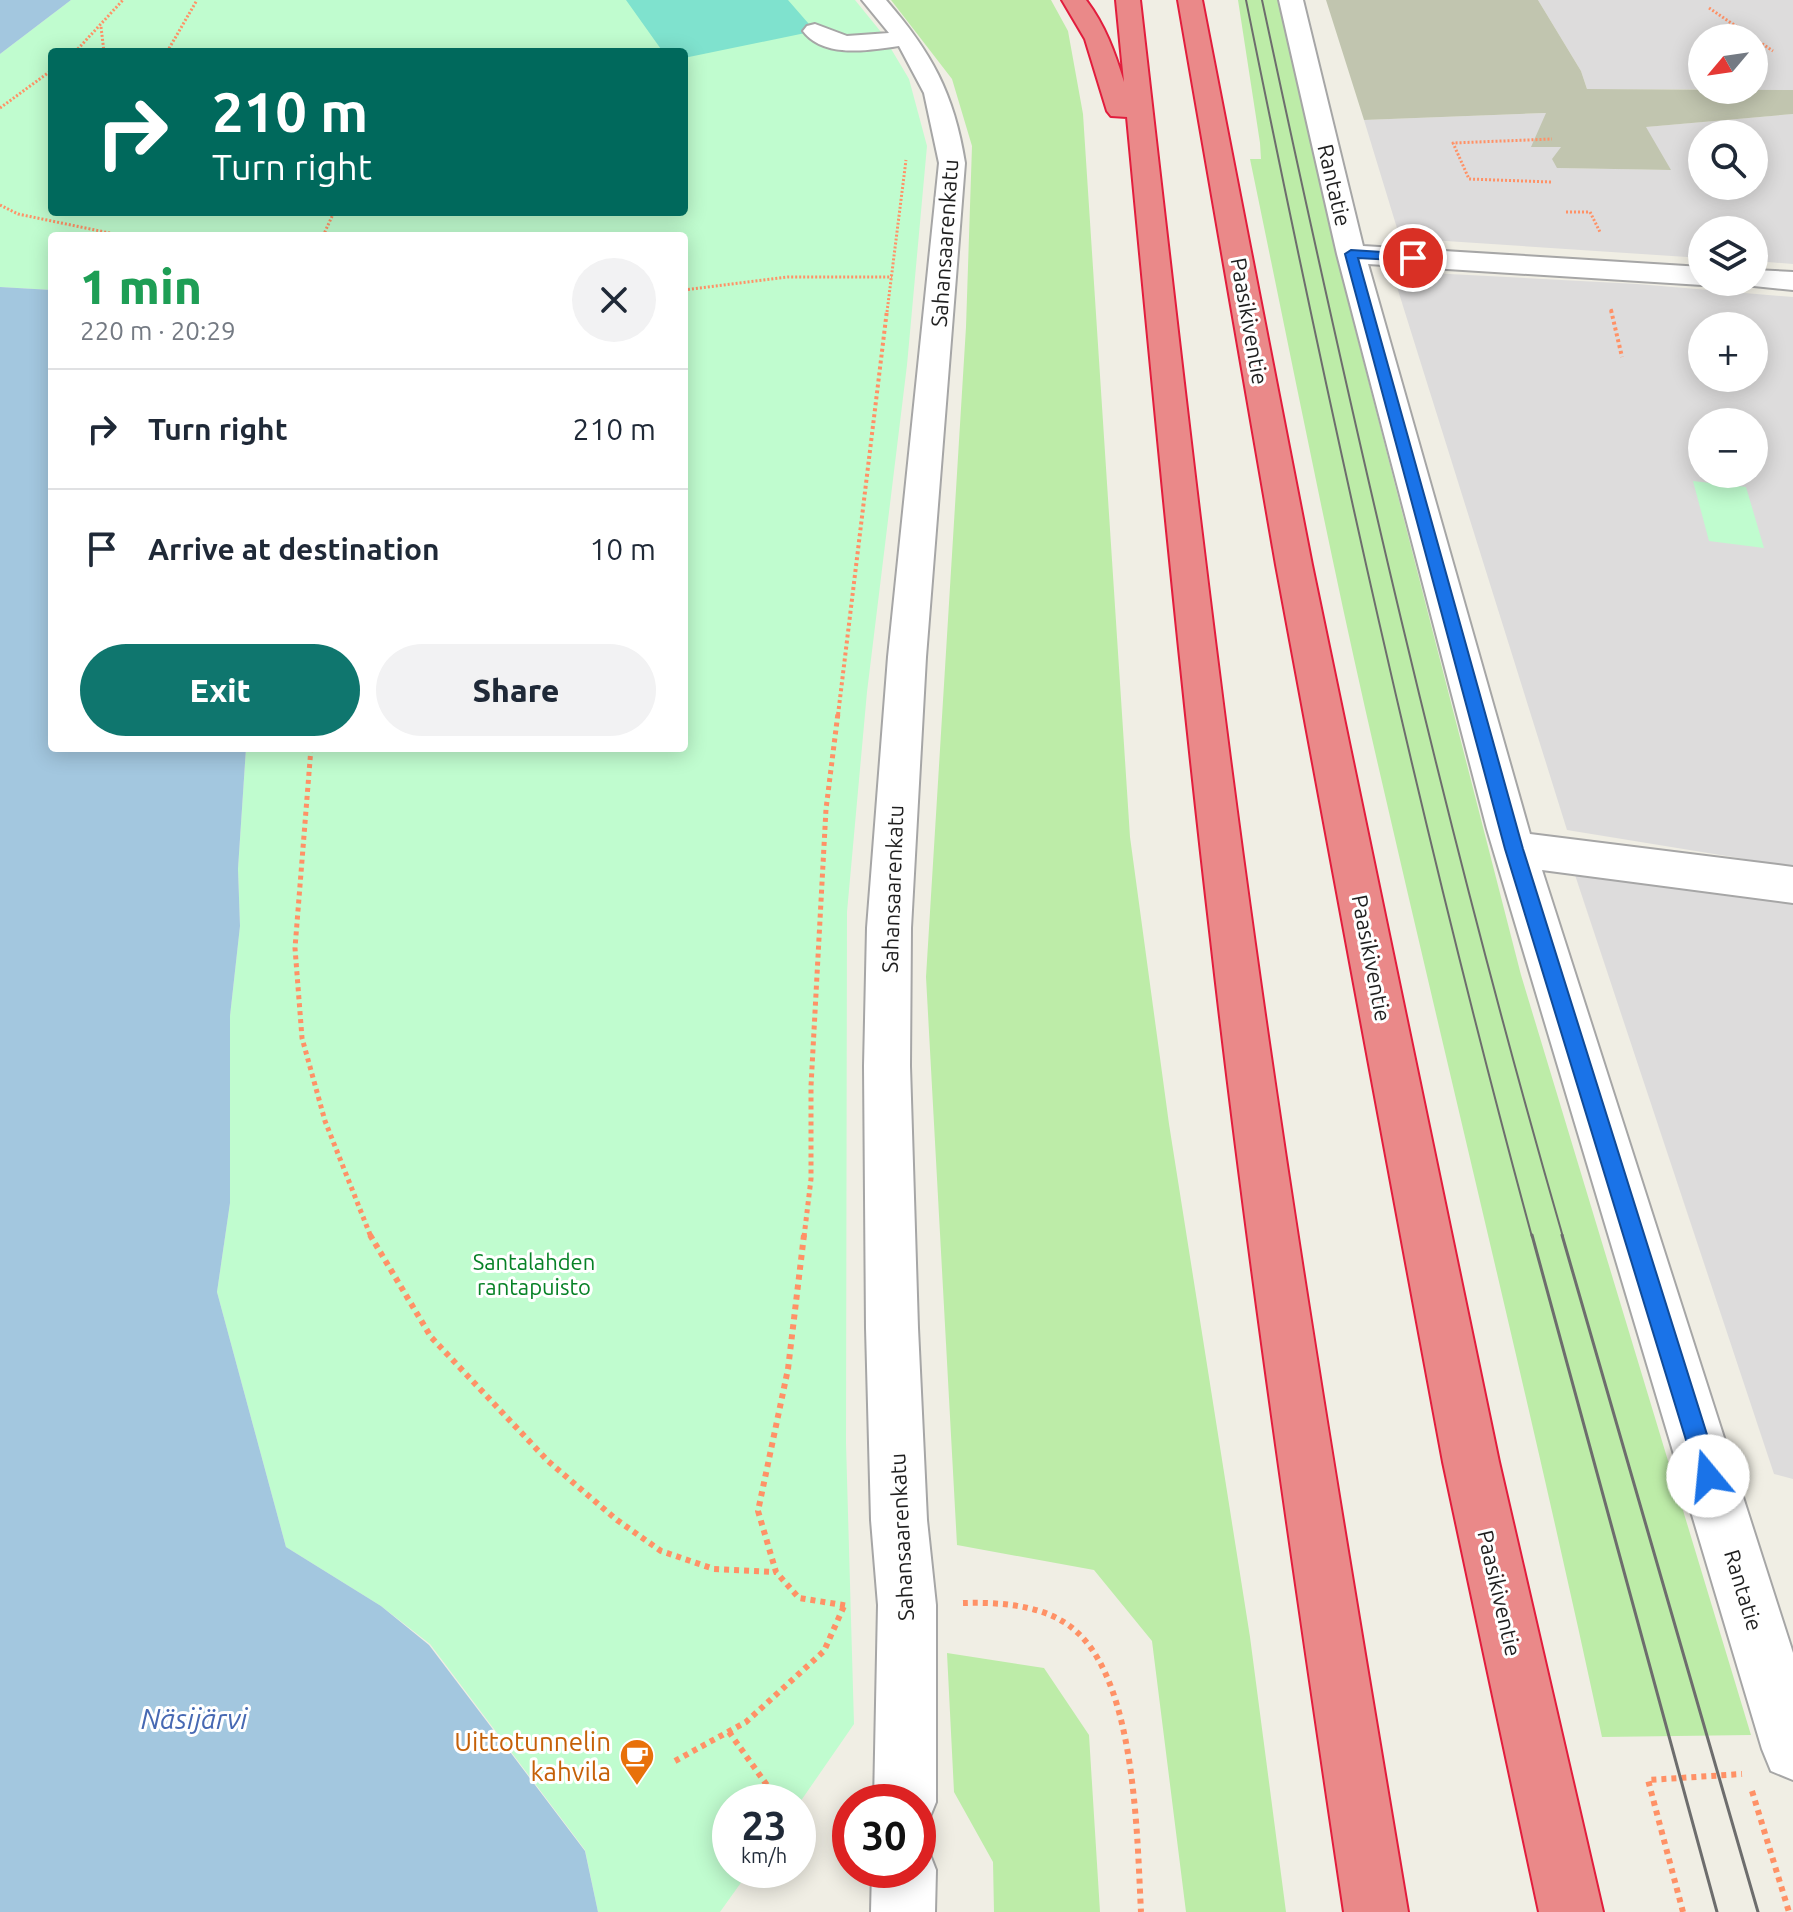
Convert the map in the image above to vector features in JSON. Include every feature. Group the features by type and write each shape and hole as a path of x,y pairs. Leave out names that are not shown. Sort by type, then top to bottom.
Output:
{"highway":[{"path":"1074,0 1095,34 1108,66 1150,209"},
{"path":"1128,0 1180,502 1235,960 1304,1453 1376,1912"},
{"name":"Paasikiventie","path":"1190,0 1294,565 1465,1431 1571,1912"}],"street":[{"name":"Sahansaarenkatu","path":"874,0 927,67 947,125 952,163 907,657 889,928 887,1066 892,1328 899,1520 907,1605 905,1784"},
{"name":"Rantatie","path":"1291,0 1351,254 1514,849 1793,1749"},
{"path":"815,31 827,41 868,43 907,38"},
{"path":"1351,254 1688,275"},
{"path":"1768,280 1793,281"},
{"path":"1514,849 1793,885"},
{"path":"903,1912 904,1888"}],"path":[{"path":"79,48 123,0"},
{"path":"169,48 197,0"},
{"path":"1709,8 1773,51"},
{"path":"101,27 104,48"},
{"path":"0,108 48,73"},
{"path":"1551,182 1469,179 1453,143 1552,139"},
{"path":"906,147 826,809 811,1086 811,1179 788,1369 758,1511 776,1572 799,1598 844,1606 980,1602 1038,1610 1060,1620 1082,1636 1098,1658 1110,1685 1124,1738 1136,1827 1141,1912"},
{"path":"0,205 18,214 105,232"},
{"path":"1566,212 1590,212"},
{"path":"688,289 743,279 801,274 892,277"},
{"path":"1610,305 1622,357"},
{"path":"311,752 295,948 302,1038 325,1121 374,1246 431,1337 548,1461 617,1520 661,1551 714,1569 776,1572"},
{"path":"675,1761 746,1722 824,1651 844,1606"},
{"path":"729,1732 766,1784"},
{"path":"1683,1912 1648,1780 1747,1774 1789,1912"}],"shaded area":[{"path":"626,0 788,0 815,31 688,57 688,48 660,48"},
{"path":"1326,0 1538,0 1581,71 1587,89 1688,89 1688,104 1768,104 1768,90 1793,90 1793,114 1688,120 1688,123 1646,127 1671,170 1557,168 1552,159 1561,147 1531,147 1546,113 1364,120"},
{"path":"1538,0 1793,0 1793,90 1768,90 1768,24 1688,24 1688,89 1587,89 1581,71"},
{"path":"1547,113 1532,147 1561,147 1557,168 1670,170 1645,127 1688,123 1688,200 1768,200 1768,120 1725,120 1793,114 1793,264 1768,262 1768,216 1688,216 1688,257 1400,238 1364,120"},
{"path":"1392,271 1688,288 1688,296 1793,297 1793,867 1567,830"},
{"path":"1575,875 1793,899 1793,1479 1774,1474"}],"green space":[{"name":"Santalahden rantapuisto","path":"71,0 855,0 881,32 909,79 927,146 907,365 867,692 847,912 846,1443 854,1724 813,1784 712,1784 712,1888 737,1888 720,1912 598,1912 585,1850 430,1644 381,1606 286,1547 217,1292 230,1203 230,1016 240,926 238,869 246,752 688,752 688,232 48,232 48,290 0,287 0,54"},
{"path":"891,0 1051,0 1068,31 1083,114 1130,837 1169,1124 1250,1637 1286,1912 1186,1912 1152,1641 1094,1570 957,1545 926,977 966,327 972,146 952,79"},
{"path":"1238,0 1279,0 1334,247 1521,975 1751,1735 1602,1737 1365,708 1321,503 1250,159 1261,159 1260,143"},
{"path":"1695,488 1746,488 1764,548 1709,541"},
{"path":"947,1653 1044,1668 1089,1735 1100,1912 994,1912 993,1862 954,1792"}],"water":[{"path":"0,0 71,0 0,54"},
{"name":"Näsijärvi","path":"0,287 48,290 48,752 246,752 238,869 240,926 230,1016 230,1203 217,1292 286,1547 381,1606 429,1645 585,1851 598,1912 0,1912"}],"tram line":[{"path":"1246,0 1379,621 1452,930 1532,1237"},
{"path":"1262,0 1330,311 1439,776 1563,1237"},
{"path":"1532,1235 1717,1912"},
{"path":"1562,1235 1758,1912"}],"place":[{"name":"Uittotunnelin kahvila","path":"637,1787"}],"route":[{"path":"1413,258 1351,254 1514,849 1708,1476"}]}
